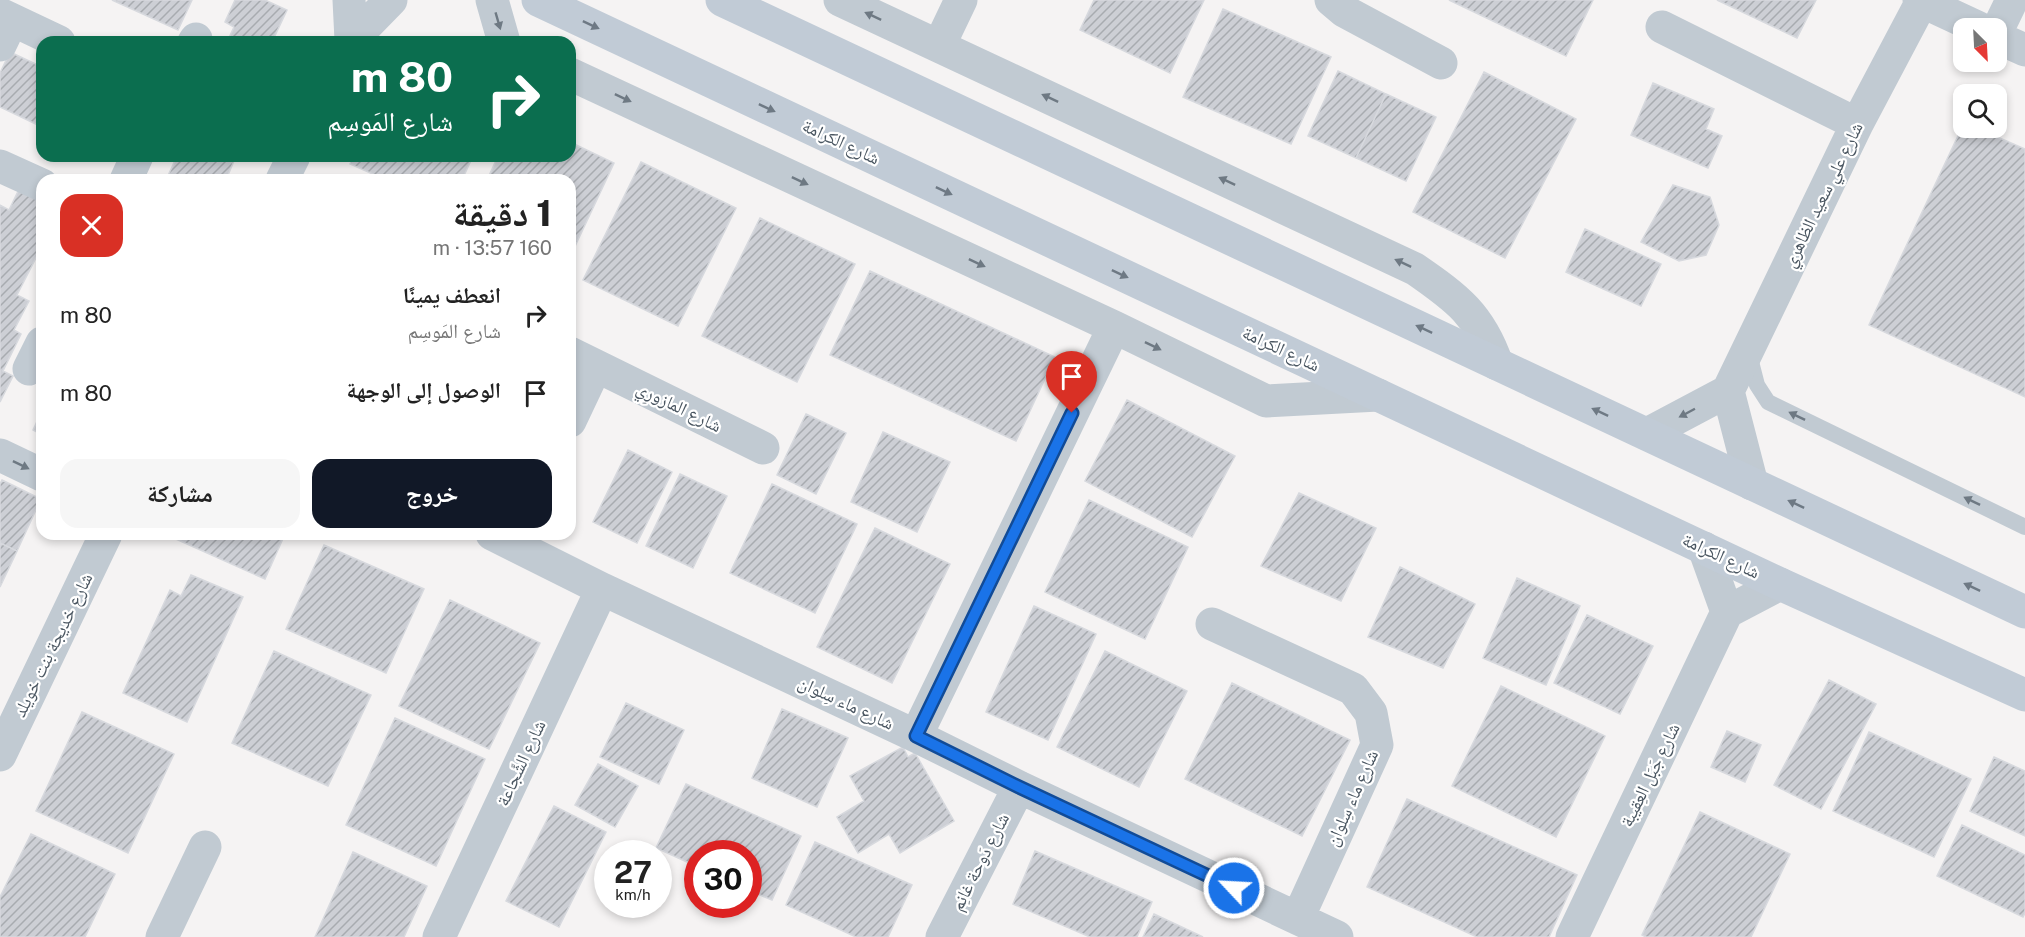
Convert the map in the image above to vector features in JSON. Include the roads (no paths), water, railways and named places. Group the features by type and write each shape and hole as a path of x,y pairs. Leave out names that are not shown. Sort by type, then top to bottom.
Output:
{"main road":[{"name":"شارع الكرامة","path":"538,0 1780,584 2025,695"},
{"path":"722,0 2025,612"}],"street":[{"path":"349,0 350,36"},
{"path":"355,36 391,0"},
{"path":"492,0 502,36"},
{"path":"840,0 1416,269 1452,294 1473,316 1489,340 1497,364"},
{"path":"939,46 961,0"},
{"path":"1331,0 1344,11 1441,63"},
{"path":"2004,18 2012,0"},
{"path":"1920,1 1957,18"},
{"name":"شارع علي سعيد الظاهري","path":"1728,391 1857,124 1920,1"},
{"path":"4,26 38,36"},
{"path":"1662,27 1857,124"},
{"path":"2007,41 2025,50"},
{"path":"576,77 1114,327 1266,401 1378,395"},
{"path":"0,165 36,182"},
{"path":"916,736 1114,327"},
{"name":"شارع المازورِي","path":"576,393 583,360 763,448"},
{"path":"1647,434 1728,391 1752,484"},
{"path":"0,455 36,472"},
{"name":"شارع خديجة بنت خويلد","path":"0,755 103,540"},
{"name":"شارع ماء سِلوان","path":"513,540 602,589 1336,937"},
{"path":"1704,548 1727,612 1780,584"},
{"name":"شارع الشَّجاعة","path":"439,937 602,589"},
{"name":"شارع جَبَل العِقيبة","path":"1572,937 1727,612"},
{"name":"شارع ماء سِلوان","path":"1212,624 1353,689 1371,713 1377,745 1298,918"},
{"name":"شارع دَوحة غانِم","path":"942,937 1019,787"},
{"path":"162,937 205,848"}],"lane":[{"path":"1748,348 1757,385 1768,402 2025,527"}]}
